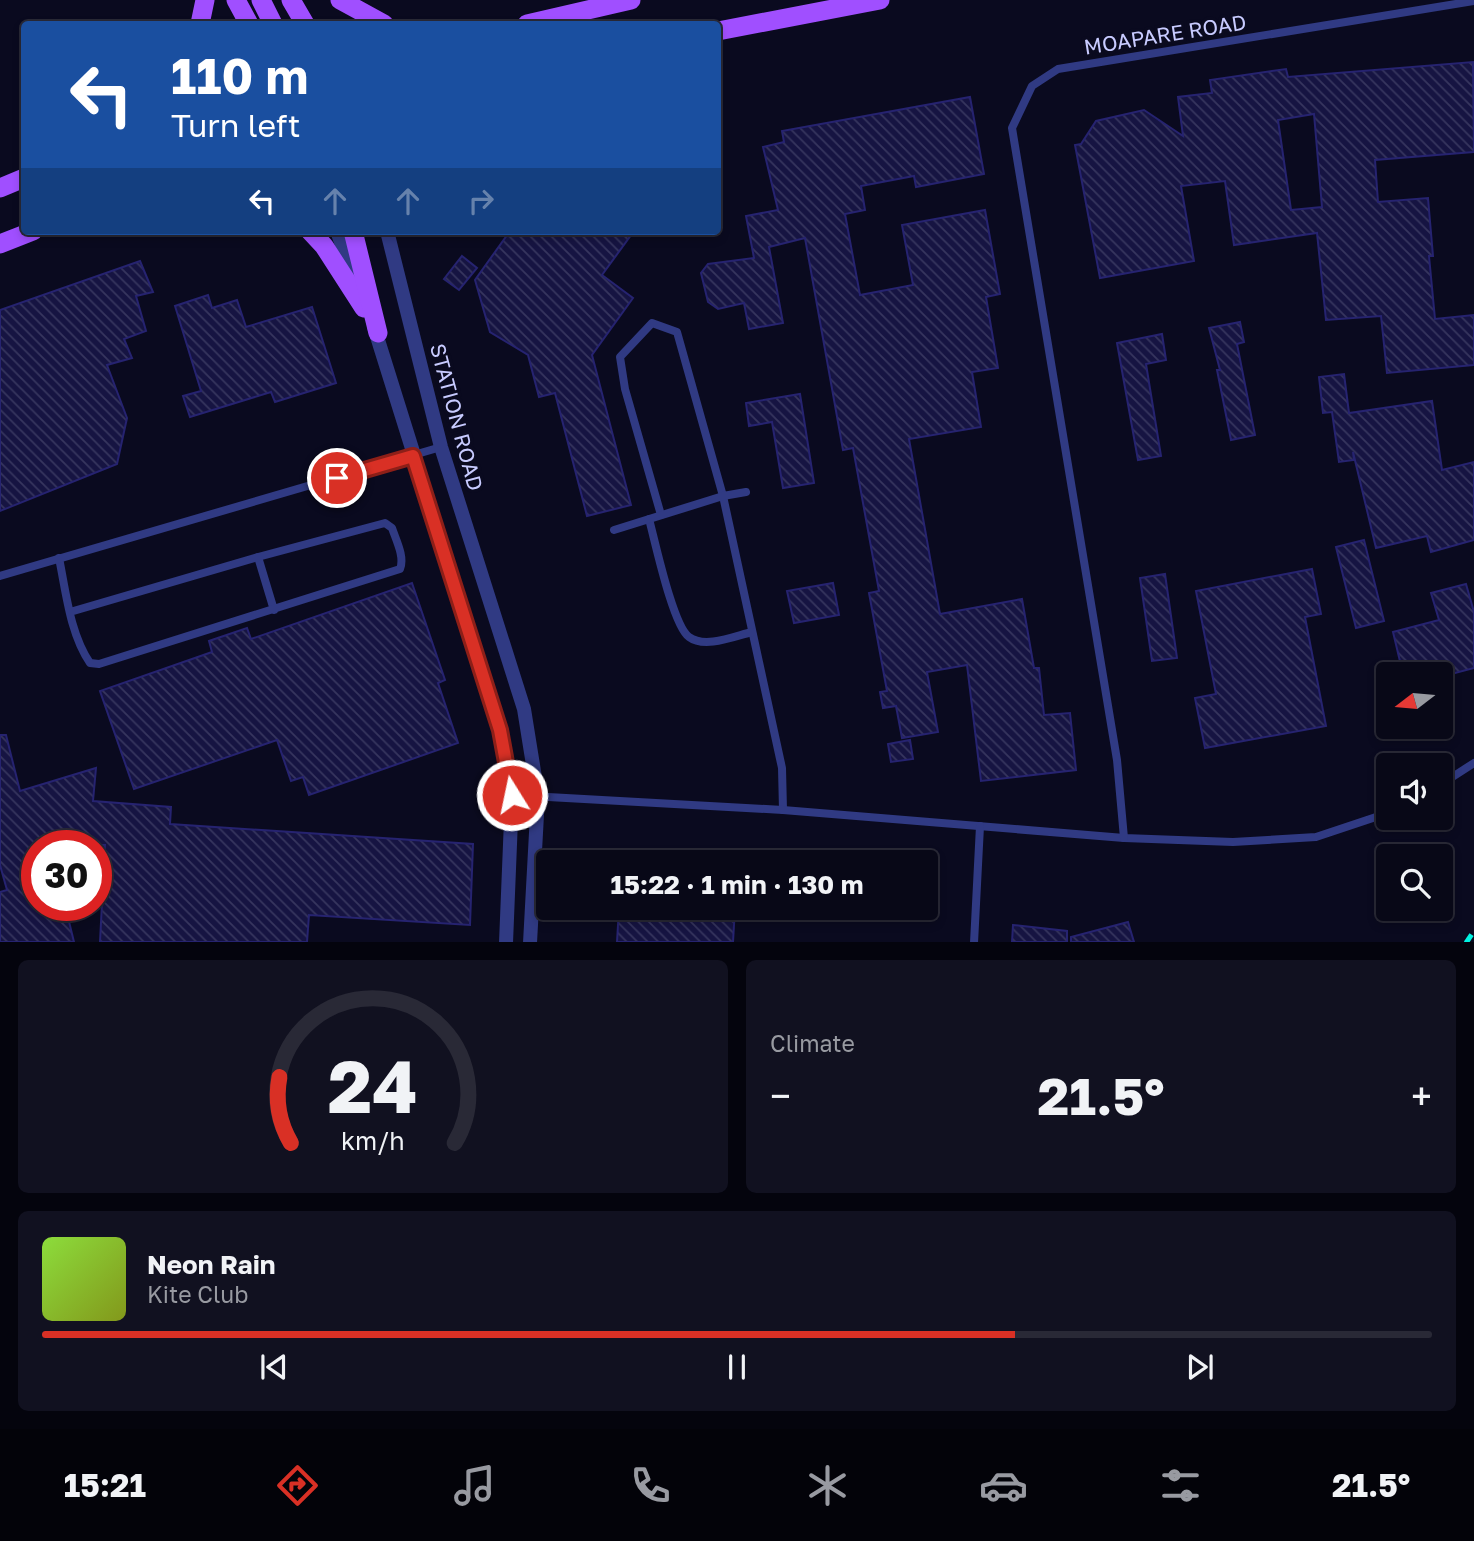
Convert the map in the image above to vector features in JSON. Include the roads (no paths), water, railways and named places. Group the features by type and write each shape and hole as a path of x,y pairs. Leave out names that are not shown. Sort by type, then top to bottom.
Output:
{"main road":[{"path":"201,21 205,0"},
{"path":"236,0 246,21"},
{"path":"261,0 272,21"},
{"path":"291,0 303,21"},
{"path":"340,0 378,21"},
{"path":"540,21 631,0"},
{"path":"721,30 880,0"},
{"path":"0,244 23,235"},
{"path":"314,235 324,246 364,308"},
{"path":"354,235 378,333"}],"street":[{"path":"338,235 364,308 378,333 413,456 500,730 512,795 506,942"},
{"name":"STATION ROAD","path":"388,235 441,447 524,709 538,796"},
{"path":"530,942 538,796"}],"lane":[{"name":"MOAPARE ROAD","path":"1124,838 1117,760 1012,128 1032,86 1058,69 1474,1"},
{"path":"661,515 625,389 620,356 652,323 677,332 723,496 782,768 782,810"},
{"path":"0,576 441,447"},
{"path":"614,530 723,496 746,492"},
{"path":"649,519 677,621 689,637 706,642 752,632"},
{"path":"59,558 70,612 84,654 90,663 99,664 400,569 402,565 393,528 385,523 258,556 70,612"},
{"path":"258,556 274,610"},
{"path":"1453,777 1474,763"},
{"path":"512,795 782,810 1124,838 1233,842 1316,837 1376,817"},
{"path":"974,942 980,826"}],"railway":[{"path":"1467,942 1474,931"}]}
